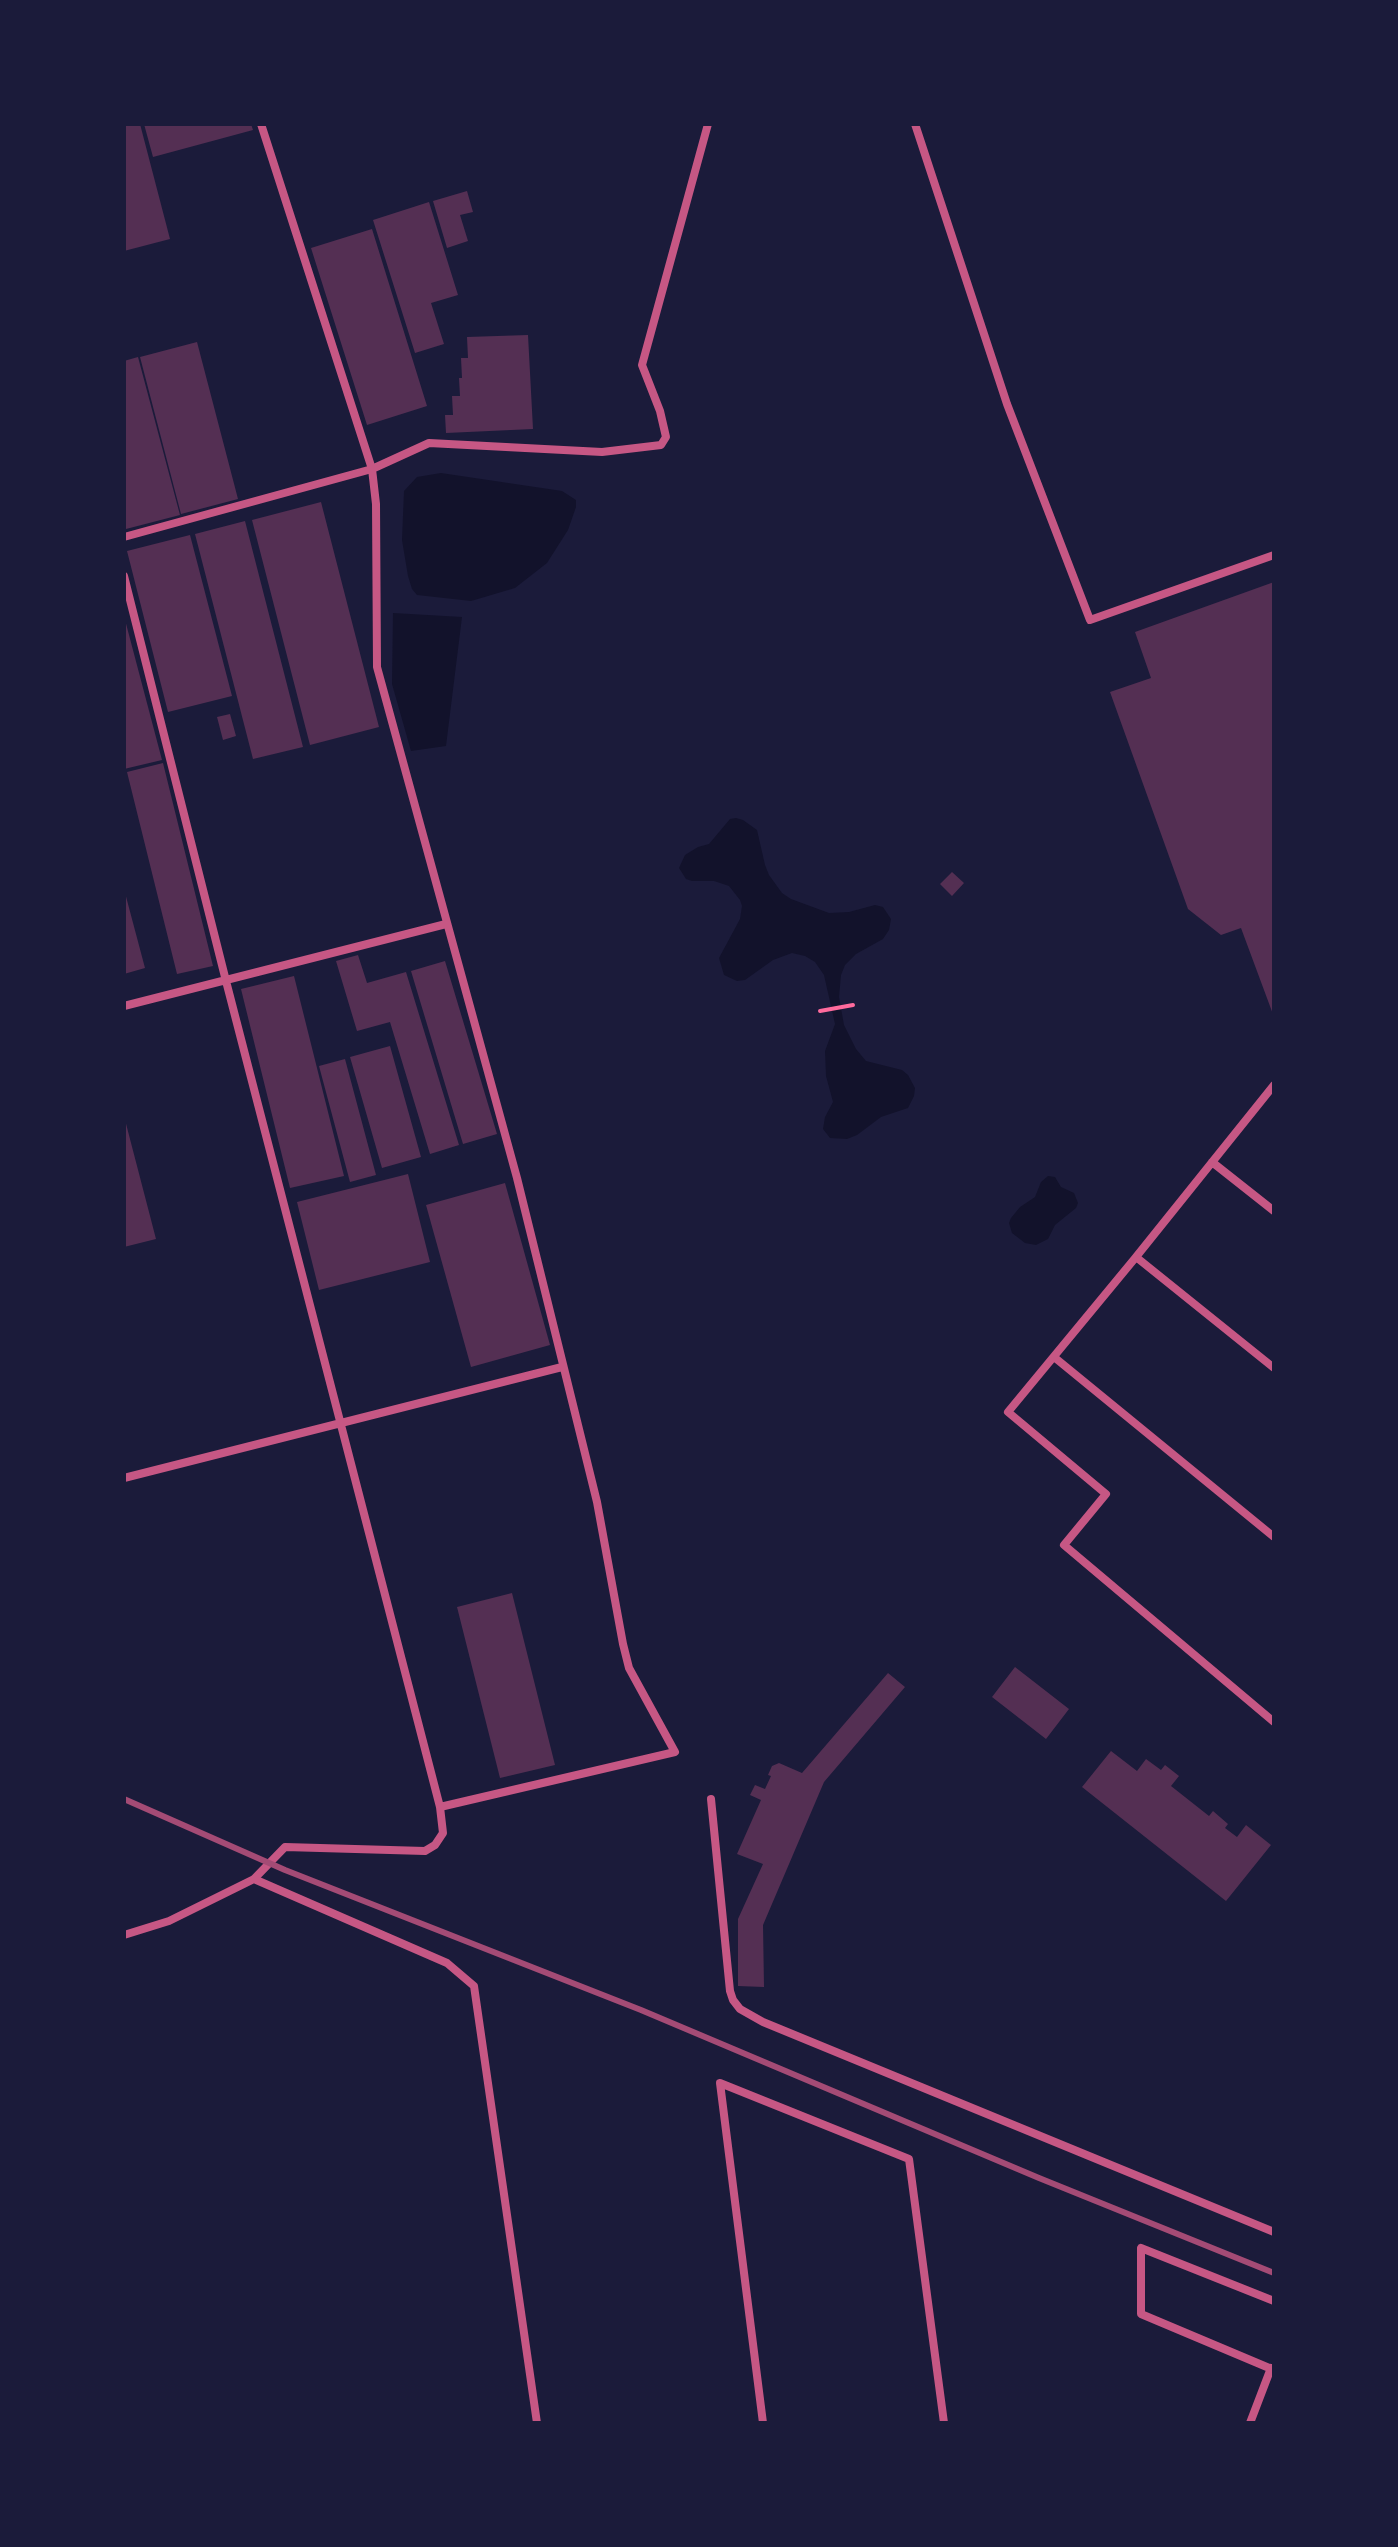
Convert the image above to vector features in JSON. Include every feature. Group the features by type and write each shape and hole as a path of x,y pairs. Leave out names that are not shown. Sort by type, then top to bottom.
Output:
{"street":[{"path":"261,124 372,469 376,504 377,667 517,1178 597,1502 629,1668 675,1752 440,1807"},
{"path":"124,537 372,469 429,443 602,452 661,445 666,437 660,411 642,365 708,124"},
{"path":"915,124 1007,404 1090,620 1274,555"},
{"path":"124,576 440,1807 443,1833 435,1845 425,1851 285,1847 254,1879 169,1921 124,1935"},
{"path":"124,1006 446,924"},
{"path":"1274,1085 1008,1412 1106,1494 1064,1545 1274,1722"},
{"path":"1212,1162 1274,1211"},
{"path":"1136,1257 1274,1368"},
{"path":"1054,1357 1274,1537"},
{"path":"124,1478 562,1367"},
{"path":"711,1799 730,1991 740,2009 763,2022 1274,2232"},
{"path":"254,1879 447,1963 474,1986 537,2423"},
{"path":"763,2423 720,2083 909,2159 944,2423"},
{"path":"1250,2423 1272,2369 1141,2314 1141,2248 1274,2301"}],"path":[{"path":"820,1011 853,1005"}],"shaded area":[{"path":"441,473 562,491 576,500 576,507 568,530 547,563 515,588 471,601 417,595 408,576 402,540 404,491 417,477"},
{"path":"393,613 462,617 446,746 411,751 392,684"},
{"path":"736,818 757,830 769,875 782,893 791,899 829,913 849,912 875,905 883,907 891,919 883,939 856,954 845,965 839,997 844,1025 856,1049 866,1061 902,1070 915,1088 914,1096 908,1108 881,1117 847,1139 830,1138 823,1129 833,1102 826,1076 825,1051 835,1024 824,975 815,962 792,953 773,960 745,980 737,981 724,975 719,958 740,919 740,900 729,886 714,881 686,879 679,868 685,855 709,844 730,819"},
{"path":"1048,1176 1055,1177 1061,1187 1074,1193 1078,1203 1055,1225 1048,1239 1036,1245 1025,1243 1012,1233 1009,1223 1020,1207 1035,1197 1041,1182"}],"building":[{"path":"124,124 140,124 170,239 124,251"},
{"path":"144,124 251,124 253,130 153,157"},
{"path":"467,191 473,212 460,215 468,241 447,248 433,201"},
{"path":"429,202 458,295 431,303 444,344 415,353 373,220"},
{"path":"372,229 427,406 367,425 311,248"},
{"path":"528,335 533,429 446,433 445,415 453,415 452,396 460,396 461,358 468,358 467,337"},
{"path":"197,342 238,499 181,514 140,357"},
{"path":"138,357 180,515 126,529 124,361"},
{"path":"321,502 379,727 310,745 252,520"},
{"path":"245,521 303,747 253,759 195,534"},
{"path":"190,535 232,696 168,712 127,551"},
{"path":"1274,582 1274,1017 1241,928 1221,935 1188,909 1110,692 1151,678 1135,632"},
{"path":"124,616 162,760 124,769"},
{"path":"230,714 236,736 223,740 217,717"},
{"path":"163,763 213,966 177,974 127,772"},
{"path":"952,872 964,883 952,896 940,884"},
{"path":"124,889 145,968 124,974"},
{"path":"358,955 367,983 406,972 459,1145 430,1154 390,1022 357,1031 336,961"},
{"path":"445,961 497,1134 463,1144 411,971"},
{"path":"294,976 344,1176 290,1188 241,989"},
{"path":"390,1046 421,1157 382,1168 350,1057"},
{"path":"345,1059 376,1175 350,1182 319,1066"},
{"path":"124,1116 156,1239 124,1247"},
{"path":"408,1174 430,1262 319,1290 297,1202"},
{"path":"505,1183 550,1345 471,1367 426,1205"},
{"path":"512,1593 555,1765 500,1778 457,1607"},
{"path":"1015,1667 1069,1709 1046,1739 992,1697"},
{"path":"888,1673 905,1687 824,1782 763,1925 764,1987 738,1986 738,1919 763,1864 737,1854 761,1800 750,1795 755,1785 765,1789 772,1766 779,1763 802,1773"},
{"path":"1111,1751 1137,1771 1146,1759 1161,1770 1165,1765 1179,1776 1171,1786 1209,1816 1213,1811 1228,1824 1225,1828 1237,1837 1246,1825 1271,1845 1226,1901 1082,1787"}],"railway":[{"path":"124,1799 285,1870 641,2010 1039,2178 1274,2273"}]}
